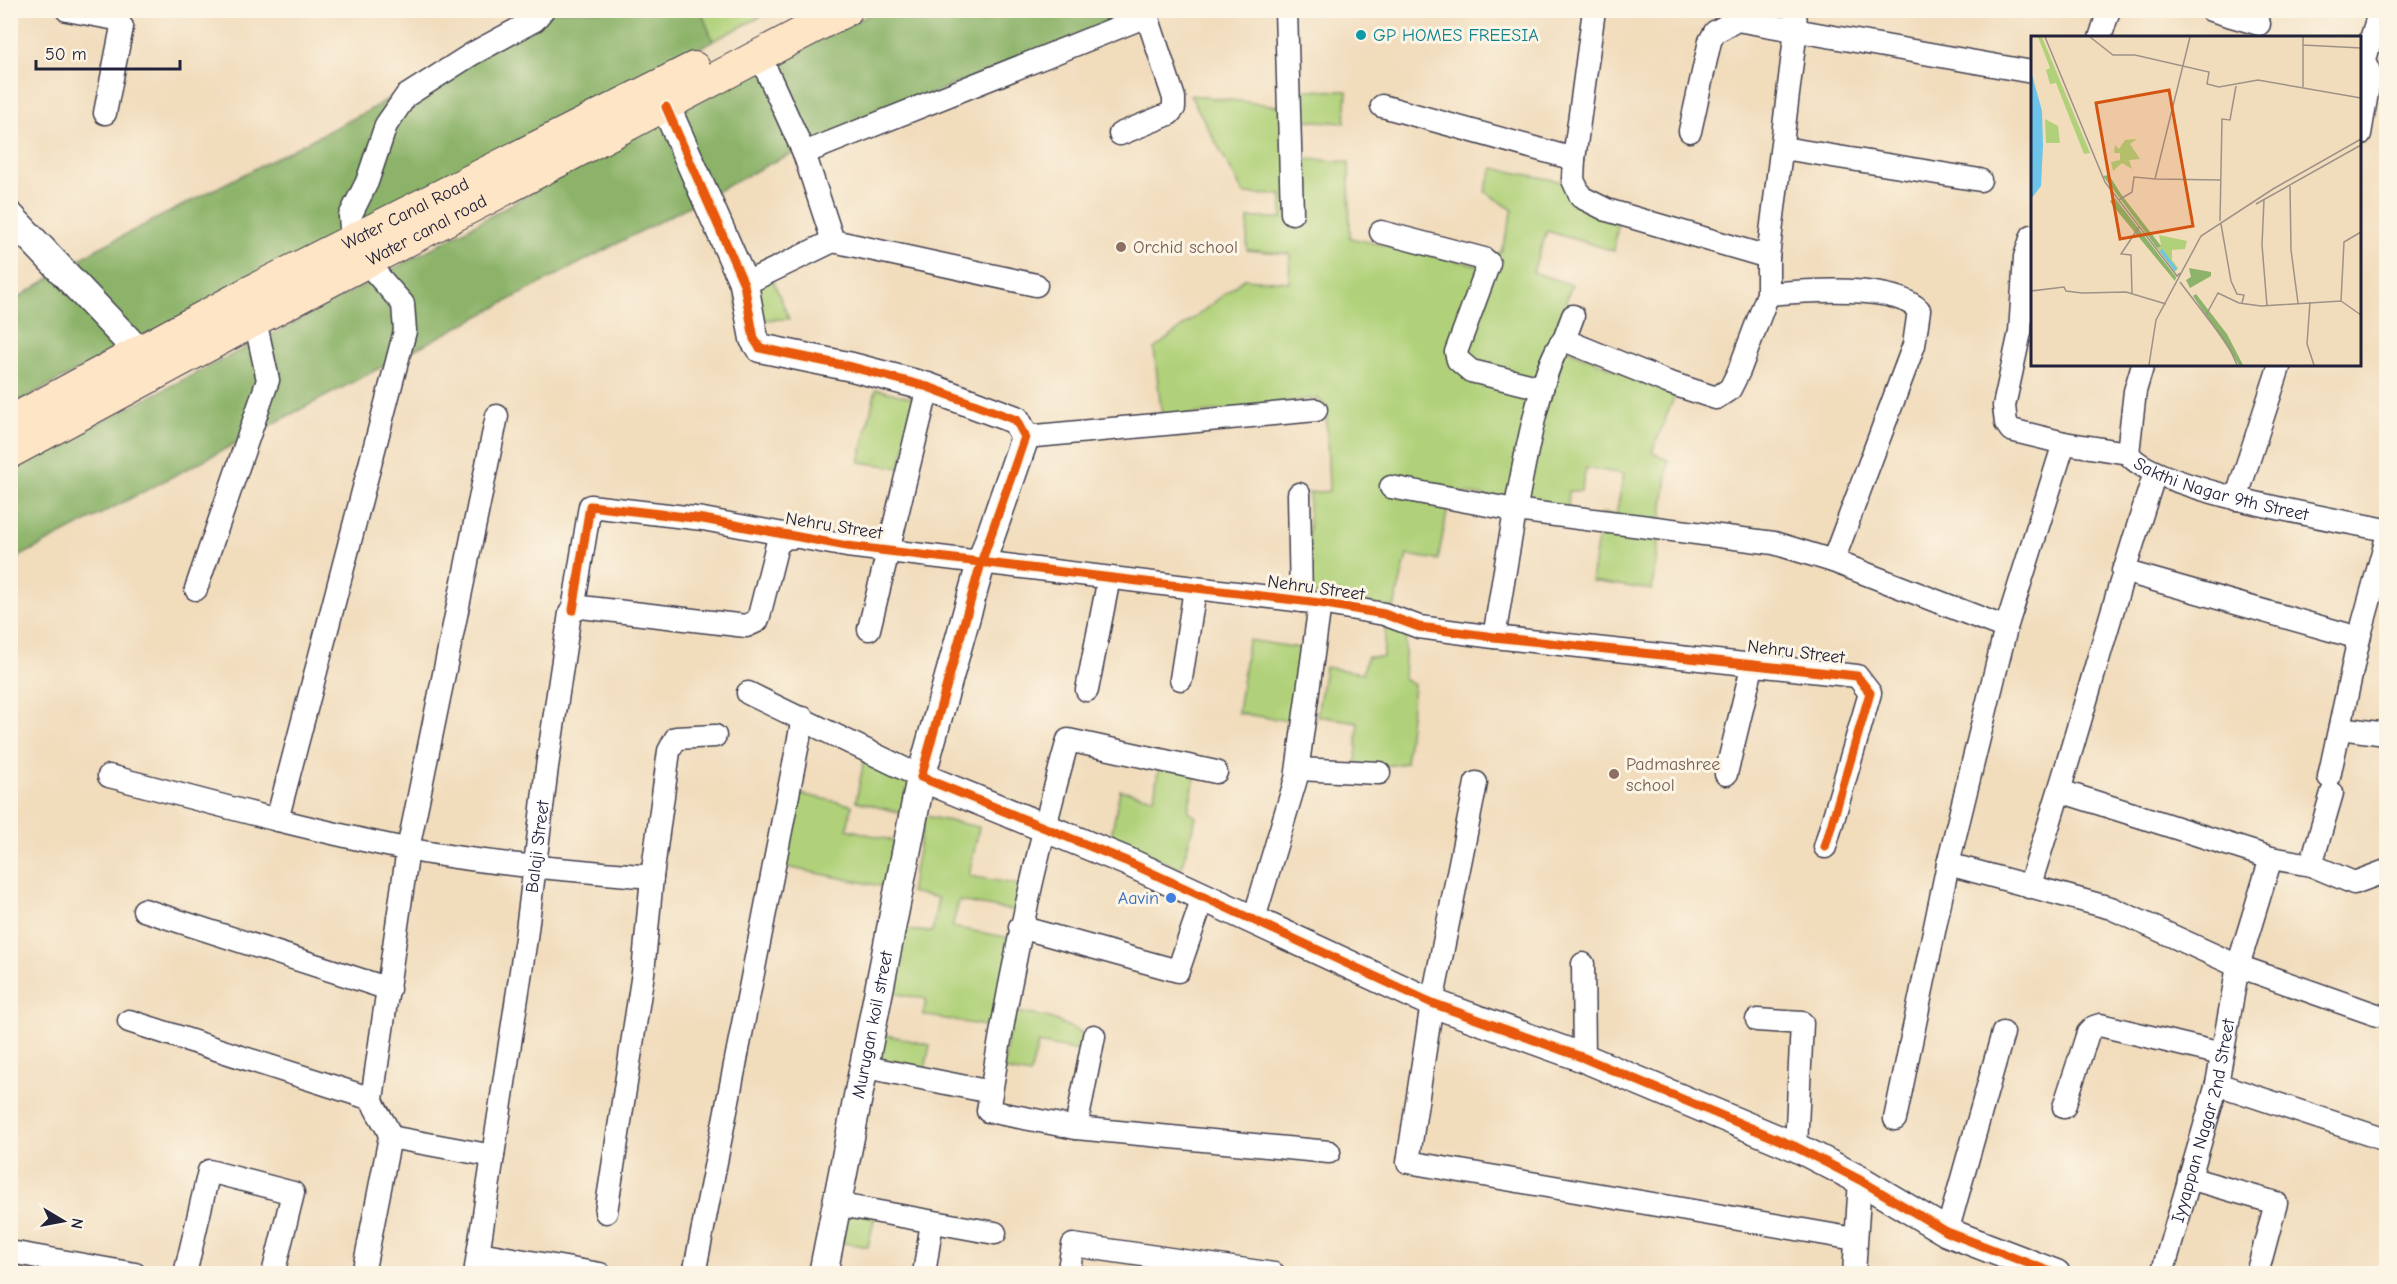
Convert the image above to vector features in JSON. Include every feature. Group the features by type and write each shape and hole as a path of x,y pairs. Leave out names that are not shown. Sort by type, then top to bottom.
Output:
{"main road":[{"name":"Water Canal Road","path":"10,422 147,363 804,10"},
{"name":"Water canal road","path":"10,452 147,363 255,320 359,251 666,107 759,54 846,10"}],"street":[{"path":"67,10 116,20 122,27 105,113"},
{"path":"277,820 405,331 403,304 359,251 350,216 367,182 386,125 406,96 472,54 535,20 543,10"},
{"path":"1286,10 1292,213"},
{"path":"2101,36 2109,10"},
{"path":"2211,10 2260,24"},
{"path":"2361,128 2370,75 2376,62 2380,10"},
{"path":"1593,11 1574,159 1573,180 1581,197 1607,210 1768,257"},
{"path":"804,153 1146,13 1174,98 1174,108 1169,114 1120,134"},
{"path":"1690,131 1710,41 1715,32 1737,20 1796,20 2031,72"},
{"path":"1564,340 1666,382 1716,398 1730,390 1768,294 1768,257 1783,148 1796,20"},
{"path":"759,54 804,153 833,242"},
{"path":"1382,106 1574,159"},
{"path":"666,107 744,284 754,339 760,348 852,367 928,387 1016,420 1024,437 1316,410"},
{"path":"1783,148 1980,180"},
{"path":"10,216 147,363"},
{"path":"1381,232 1485,259 1489,263 1456,352 1458,360 1471,371 1542,388"},
{"name":"Sakthi Nagar 9th Street","path":"2031,239 2025,257 2020,333 2004,406 2006,423 2011,430 2064,444 2128,453 2133,462 2155,473 2236,499 2386,530"},
{"path":"744,284 833,242 1036,285"},
{"path":"1768,294 1829,289 1892,297 1912,302 1919,310 1914,345 1833,561"},
{"path":"1494,637 1515,510 1542,388 1556,347 1564,340 1573,315"},
{"path":"196,589 268,380 255,320"},
{"path":"2128,453 2135,391 2141,366"},
{"path":"2236,499 2279,366"},
{"path":"869,628 890,552 928,387"},
{"path":"363,1274 390,1137 388,1127 378,1116 372,1099 390,989 408,849 497,416"},
{"name":"Murugan koil street","path":"823,1274 921,777 981,563 1024,437"},
{"path":"1895,1119 1948,864 2007,628 2064,444"},
{"path":"2029,887 2155,473"},
{"path":"1391,487 1515,510 1774,543 1833,561 2007,628"},
{"path":"1253,922 1298,769 1311,602 1299,494"},
{"name":"Nehru Street","path":"573,610 590,506 703,519 794,537 890,552 1311,602 1384,614 1419,627 1857,676 1870,693 1825,847"},
{"path":"573,610 581,607 746,626 757,621 759,616 777,545 785,538 794,537"},
{"path":"2311,865 2330,785 2359,638 2386,541"},
{"path":"2123,572 2359,638"},
{"path":"1087,690 1109,578"},
{"path":"1181,680 1195,589"},
{"name":"Balaji Street","path":"477,1263 535,867 562,657 573,610"},
{"path":"1726,774 1753,663"},
{"path":"748,693 921,777 1044,826 1431,1003 1584,1058 1796,1147 1860,1180 1935,1226 2056,1274"},
{"path":"694,1274 803,718"},
{"path":"2340,728 2386,734"},
{"path":"606,1212 643,973 652,877 669,751 676,738 715,736"},
{"path":"1216,772 1068,740 1044,826 1020,927 988,1111 1076,1128 1329,1152"},
{"path":"1298,769 1379,773"},
{"path":"109,776 277,820 408,849 535,867 652,877"},
{"path":"1476,783 1431,1003 1408,1162 1855,1239"},
{"path":"2060,791 2271,858 2311,865 2354,883 2386,871"},
{"name":"Iyyappan Nagar 2nd Street","path":"2162,1274 2217,1084 2238,966 2271,858"},
{"path":"1948,864 2133,916 2238,966 2377,1015"},
{"path":"1020,927 1178,971 1203,898"},
{"path":"144,910 390,989"},
{"path":"1583,964 1584,1058"},
{"path":"1757,1020 1802,1023 1796,1147"},
{"path":"129,1021 372,1099"},
{"path":"2064,1107 2088,1033 2094,1027 2100,1026 2222,1054"},
{"path":"1935,1226 2003,1033"},
{"path":"1076,1128 1094,1036"},
{"path":"862,1067 991,1092"},
{"path":"2217,1084 2386,1140"},
{"path":"390,1137 493,1156"},
{"path":"185,1274 209,1172 293,1193 273,1274"},
{"path":"2189,1178 2276,1203 2257,1274"},
{"path":"1854,1274 1860,1180"},
{"path":"836,1204 995,1233"},
{"path":"924,1274 932,1222"},
{"path":"1068,1274 1073,1245 1156,1266 1274,1273"},
{"path":"19,1260 135,1274"},
{"path":"477,1263 600,1274"}],"green space":[{"path":"533,11 701,11 713,41 11,405 11,302 95,250 368,111"},
{"path":"701,11 772,11 713,41"},
{"path":"876,11 1136,11 941,90 771,163 11,561 11,468 286,327 654,124"},
{"path":"1302,90 1347,91 1345,123 1300,120 1299,158 1349,162 1350,238 1476,265 1501,252 1513,210 1485,192 1493,168 1564,182 1620,208 1614,251 1547,231 1533,272 1572,285 1550,342 1675,395 1652,452 1669,461 1652,590 1591,581 1602,513 1616,515 1624,474 1586,468 1581,491 1569,491 1568,508 1451,491 1438,560 1407,555 1394,608 1309,594 1309,493 1329,491 1326,409 1318,398 1162,418 1154,349 1244,279 1289,282 1290,254 1247,250 1248,218 1282,218 1282,195 1244,194 1190,95 1278,106"},
{"path":"772,278 789,319 740,320 735,290"},
{"path":"876,389 916,399 900,468 859,462"},
{"path":"1386,623 1406,631 1404,679 1414,685 1406,763 1378,767 1356,764 1358,722 1317,716 1325,667 1363,673 1367,657 1383,657"},
{"path":"1248,640 1306,649 1296,722 1238,713"},
{"path":"864,760 912,784 905,814 856,801"},
{"path":"1159,764 1196,772 1188,811 1196,817 1181,869 1111,837 1120,790 1154,798"},
{"path":"796,793 852,805 847,829 895,841 886,887 781,866"},
{"path":"925,816 979,827 969,876 1021,885 1015,911 959,901 952,927 1011,938 996,1028 923,1015 926,999 891,993 904,930 932,932 938,898 910,892"},
{"path":"1012,1011 1050,1018 1083,1033 1080,1051 1038,1043 1030,1075 1003,1070"},
{"path":"883,1034 930,1045 924,1075 878,1067"},
{"path":"845,1210 875,1215 868,1247 839,1242"}],"cycle path":[{"path":"666,107 744,284 754,339 760,348 852,367 928,387 1016,420 1025,437 981,563 921,777 1126,861 1432,1003 1584,1058 1796,1147 1860,1180 1947,1232 2056,1274"},
{"path":"573,610 590,506 703,519 847,546 1320,603 1384,614 1419,627 1857,676 1870,693 1825,847"}],"place":[{"name":"GP HOMES FREESIA","path":"1361,35"},
{"name":"Orchid school","path":"1121,247"},
{"name":"Padmashree school","path":"1614,774"},
{"name":"Aavin","path":"1171,898"}]}
